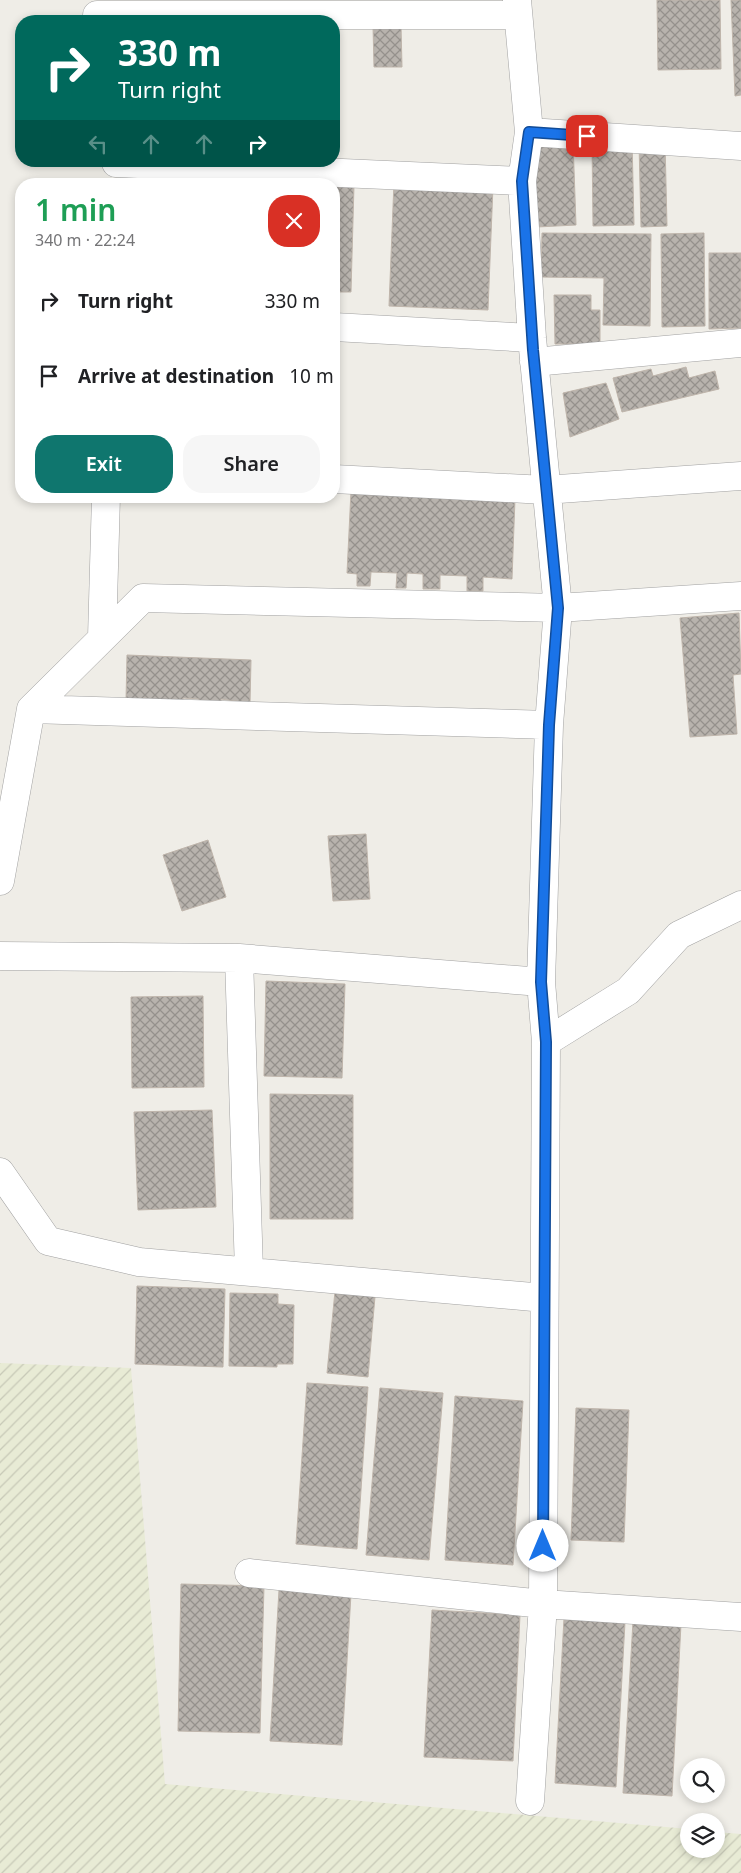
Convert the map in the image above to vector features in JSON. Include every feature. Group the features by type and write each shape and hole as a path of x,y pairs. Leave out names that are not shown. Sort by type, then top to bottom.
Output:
{"street":[{"path":"98,12 517,7 529,132 522,181 533,350 558,608 549,725 541,982 546,1042 543,1604 530,1801"},
{"path":"529,132 741,146"},
{"path":"116,169 522,181"},
{"path":"340,329 533,350 741,342"},
{"path":"340,479 546,490 741,476"},
{"path":"102,638 106,503"},
{"path":"0,881 31,709 143,598 558,608 741,596"},
{"path":"31,709 549,725"},
{"path":"546,1042 628,991 679,936 741,905"},
{"path":"0,956 239,958 541,982"},
{"path":"239,958 248,1271"},
{"path":"0,1172 48,1241 139,1262 544,1298"},
{"path":"249,1573 543,1604 741,1617"}],"green space":[{"path":"0,1363 131,1368 165,1784 680,1828 680,1858 725,1858 725,1833 741,1834 741,1873 0,1873"}],"building":[{"path":"657,0 720,0 721,69 658,70"},
{"path":"731,0 741,0 741,95 735,96"},
{"path":"373,26 401,26 402,67 374,67"},
{"path":"632,140 634,225 593,226 592,141"},
{"path":"573,141 576,225 537,227 533,143"},
{"path":"665,142 667,226 641,227 639,143"},
{"path":"394,182 493,186 488,310 389,306"},
{"path":"340,184 354,185 351,292 340,292"},
{"path":"542,233 651,234 650,326 603,325 604,278 541,277"},
{"path":"704,233 705,326 662,327 661,234"},
{"path":"709,253 741,253 741,328 709,329"},
{"path":"554,295 591,295 591,310 600,310 600,344 555,344"},
{"path":"686,367 689,378 715,371 719,389 622,412 613,378 651,369 653,376"},
{"path":"606,383 619,419 570,437 563,393"},
{"path":"351,491 515,499 512,579 483,577 483,591 467,591 467,576 440,575 440,589 423,589 423,574 407,573 406,588 396,588 397,573 371,572 370,586 357,586 357,574 347,573"},
{"path":"739,613 741,674 733,675 737,734 690,737 680,618"},
{"path":"127,655 251,660 250,703 221,699 221,704 199,703 199,699 183,698 183,702 143,698 143,701 126,701"},
{"path":"366,834 370,899 333,901 328,836"},
{"path":"208,840 226,897 182,911 163,855"},
{"path":"266,981 345,984 342,1078 264,1076"},
{"path":"203,996 204,1087 132,1088 131,997"},
{"path":"270,1094 353,1095 353,1219 270,1219"},
{"path":"212,1110 216,1207 138,1210 134,1112"},
{"path":"336,1281 376,1285 368,1377 327,1373"},
{"path":"137,1286 225,1289 223,1367 135,1364"},
{"path":"230,1293 278,1294 278,1304 294,1305 293,1364 277,1364 277,1367 229,1366"},
{"path":"307,1383 368,1387 357,1549 296,1544"},
{"path":"380,1388 443,1393 429,1560 366,1555"},
{"path":"455,1396 523,1401 513,1565 445,1560"},
{"path":"576,1408 629,1410 624,1542 571,1540"},
{"path":"181,1584 264,1586 260,1733 178,1731"},
{"path":"279,1590 351,1594 342,1745 270,1741"},
{"path":"432,1610 520,1615 513,1761 424,1757"},
{"path":"564,1618 625,1622 616,1787 555,1783"},
{"path":"633,1621 681,1624 672,1796 623,1793"}],"route":[{"path":"543,1546 546,1042 541,982 549,725 558,608 533,350 522,181 529,132 587,136"}]}
